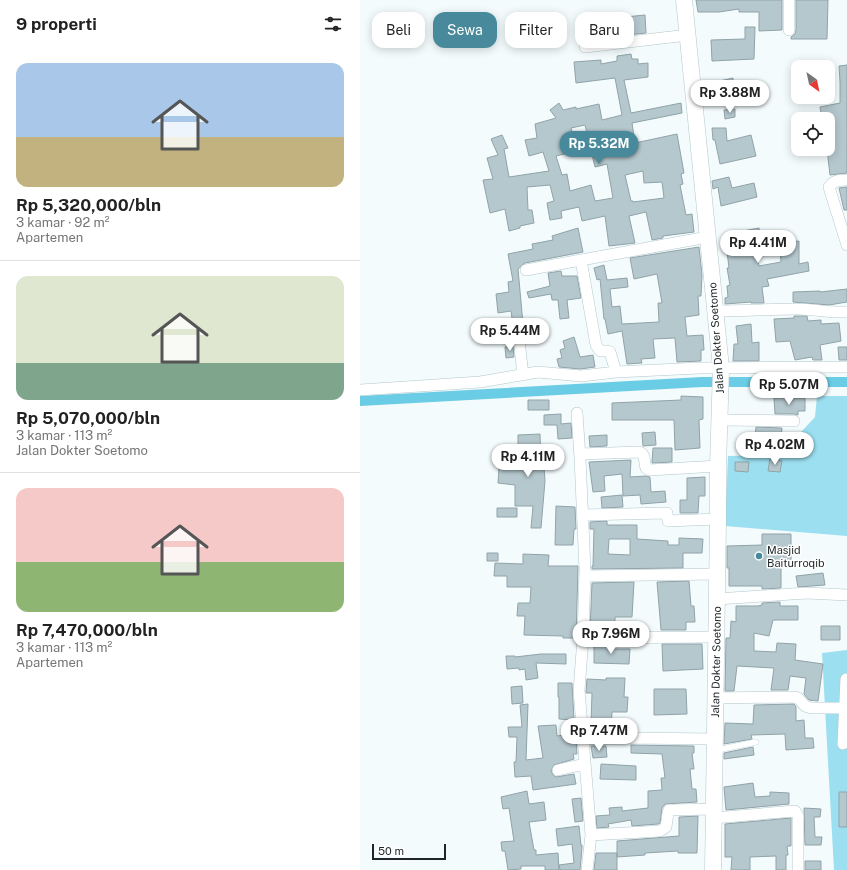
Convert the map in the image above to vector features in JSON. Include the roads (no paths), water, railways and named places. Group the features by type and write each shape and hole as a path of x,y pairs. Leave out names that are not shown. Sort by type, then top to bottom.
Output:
{"street":[{"name":"Jalan Dokter Soetomo","path":"684,0 721,373 718,466 713,870"},
{"path":"789,0 789,30"},
{"path":"634,41 688,35"},
{"path":"847,180 837,181 832,183 829,187 847,246"},
{"path":"526,270 708,237"},
{"path":"581,260 596,345 600,350 610,352 616,372"},
{"path":"715,310 747,311 813,309 830,312 847,312"},
{"path":"519,340 523,375"},
{"path":"360,390 480,382 548,372 569,376 581,376 668,369 721,373 847,367"},
{"path":"720,412 794,421"},
{"path":"577,413 585,576 583,638 579,690 590,835 586,870"},
{"path":"580,454 642,452 644,455 646,468 650,470 718,466"},
{"path":"583,515 668,513 668,521 718,520"},
{"path":"585,576 717,574"},
{"path":"717,599 807,593 847,594"},
{"path":"583,638 716,637"},
{"path":"844,744 847,676"},
{"path":"715,698 793,697 798,698 805,706 811,708 845,708"},
{"path":"583,740 630,738 715,744"},
{"path":"558,770 585,764"},
{"path":"590,835 660,831 666,827 668,813 670,810 714,814 795,811 798,816 798,870"}],"lane":[{"path":"715,744 756,742"}],"waterway":[{"path":"360,401 702,382 847,382"}],"place":[{"name":"Masjid Baiturroqib","path":"759,556"}]}
